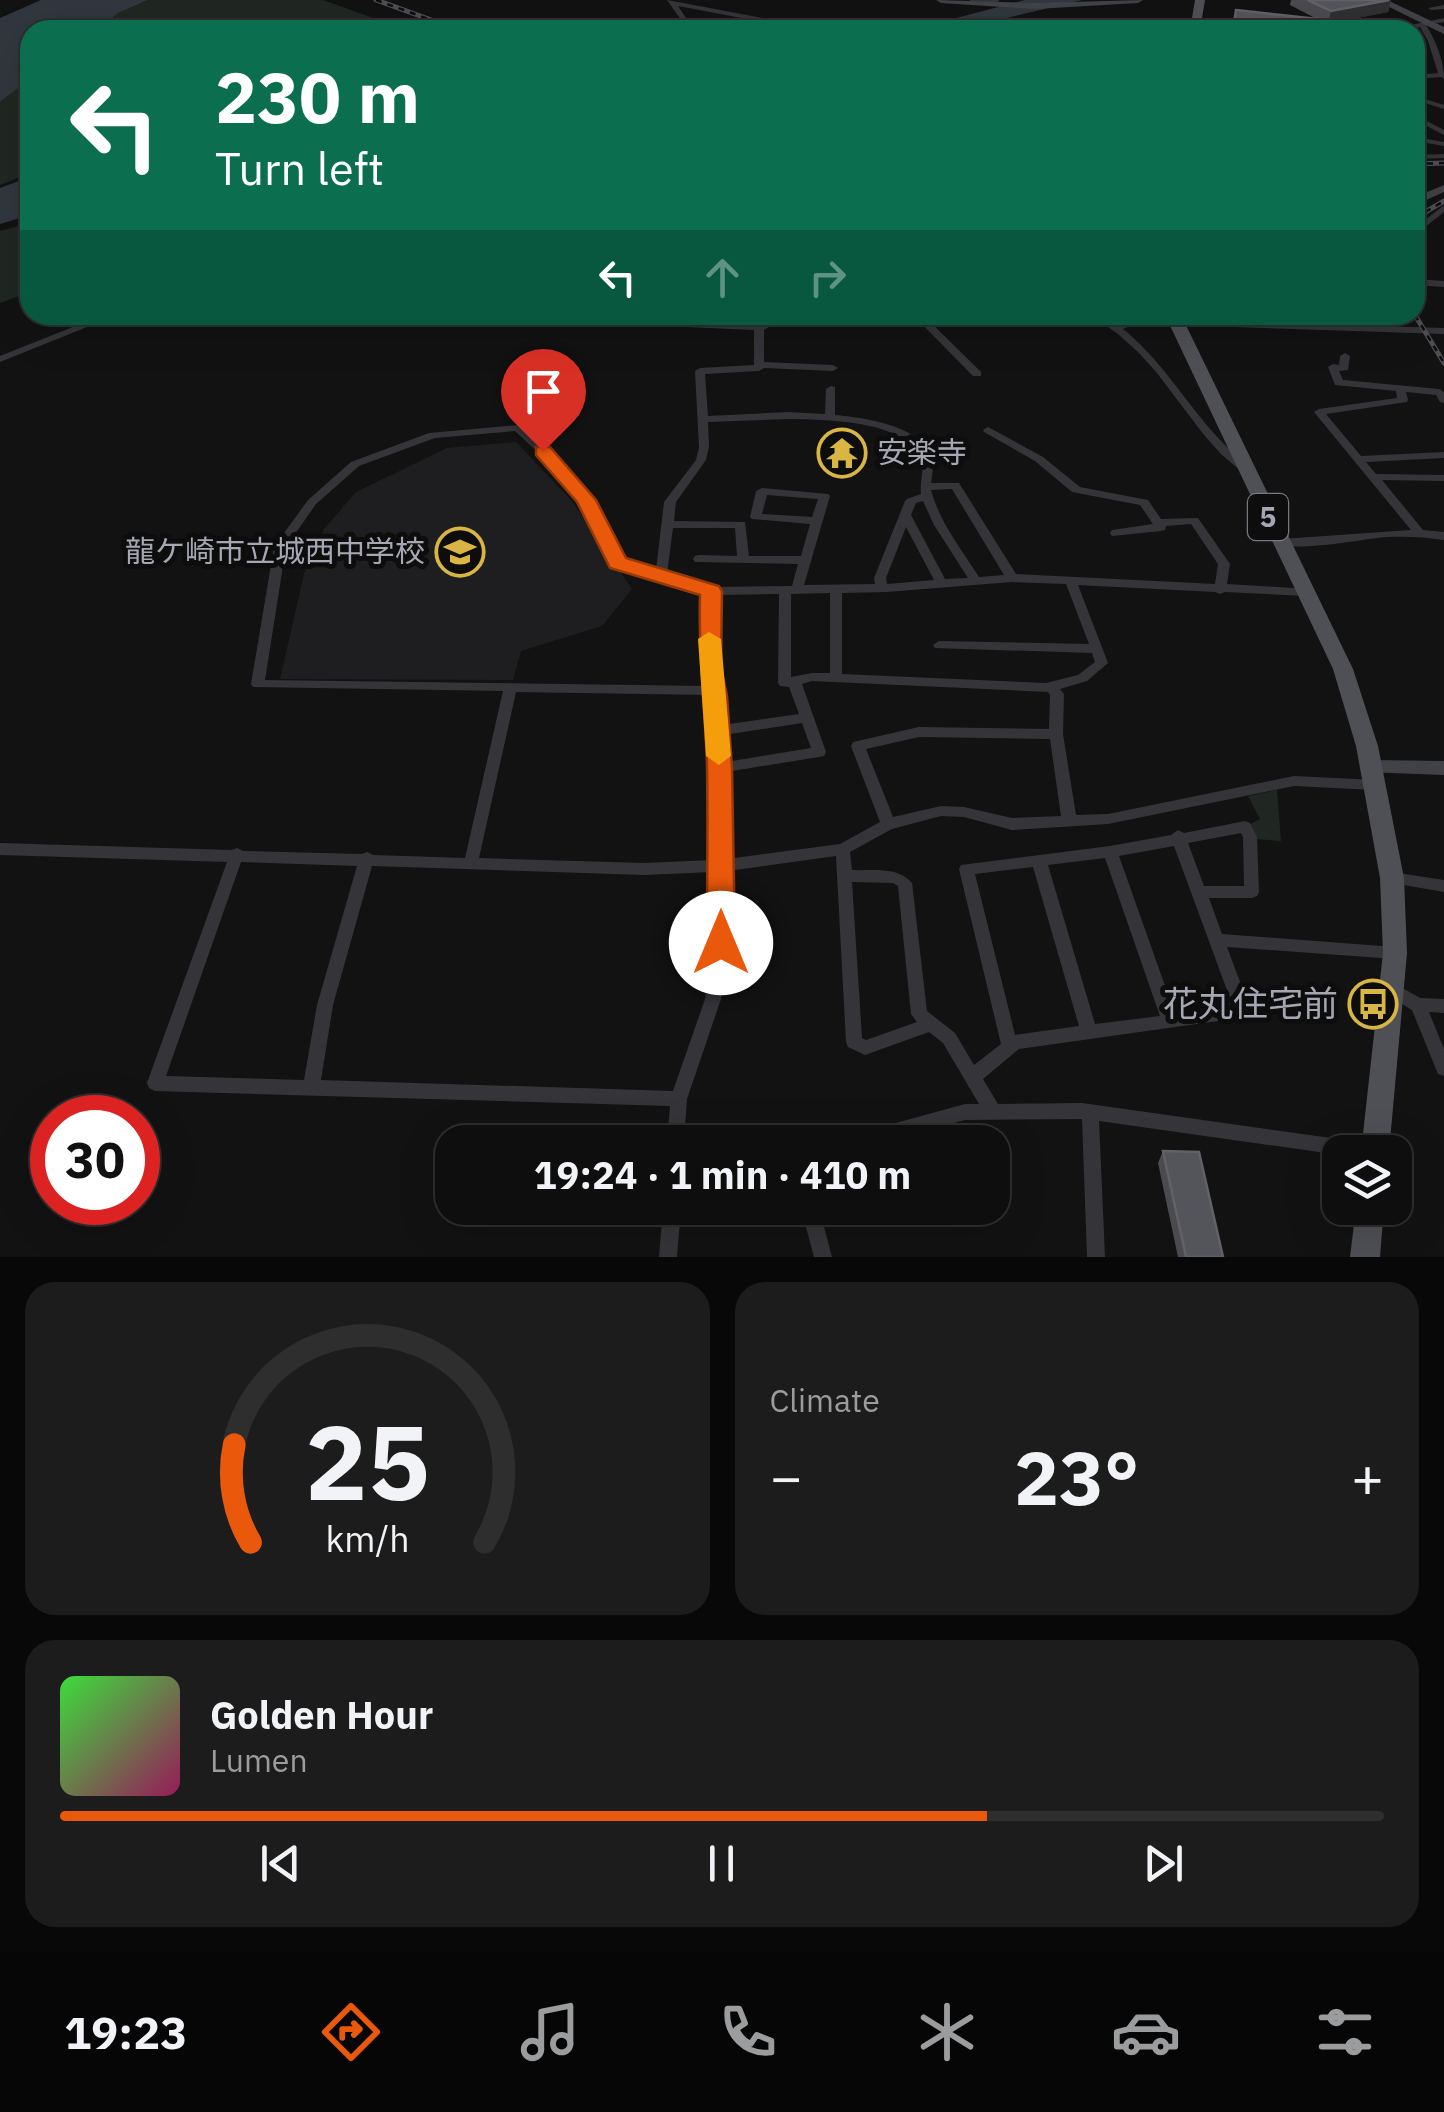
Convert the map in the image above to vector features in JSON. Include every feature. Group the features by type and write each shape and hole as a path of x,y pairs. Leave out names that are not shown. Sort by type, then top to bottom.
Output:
{"main road":[{"path":"942,0 1069,6 1138,0"},
{"path":"1384,0 1419,20"},
{"path":"1426,24 1444,30"},
{"name":"5","path":"1178,325 1352,694 1374,776 1392,878 1395,952 1376,1135"},
{"path":"1374,776 1444,768"},
{"path":"1365,1257 1368,1225"}],"street":[{"path":"974,2 996,1"},
{"path":"671,2 764,20"},
{"path":"1432,8 1444,7"},
{"path":"1442,75 1439,50 1426,24 1444,20"},
{"path":"0,359 87,325"},
{"path":"759,365 764,325"},
{"path":"928,325 977,374"},
{"path":"1114,325 1153,358 1225,452 1246,470"},
{"path":"1118,327 1123,325"},
{"path":"1310,325 1444,331"},
{"path":"1345,356 1344,368 1333,367 1340,383 1439,392 1444,400"},
{"path":"661,578 666,524 674,493 701,460 704,419 700,371 748,372 759,365 833,368"},
{"path":"1400,388 1403,400 1320,412 1418,532"},
{"path":"830,417 831,389"},
{"path":"704,419 830,417 884,428 914,440 928,461 926,492 974,580"},
{"path":"714,691 258,684 280,548 312,502 355,464 433,435 518,428 564,472 586,500 618,563 711,591 836,590 1012,578 1305,592"},
{"path":"988,430 1039,459 1076,490 1144,502 1161,527 1116,532"},
{"path":"1358,459 1444,455"},
{"path":"1374,478 1444,478"},
{"path":"881,588 880,578 913,498 955,485 1012,578"},
{"path":"817,521 756,517 762,491 824,496 817,521 806,560 791,589 782,671 786,682 836,679 1051,687 1099,668 1098,649 1070,580"},
{"path":"905,514 941,583"},
{"path":"1158,523 1194,520 1224,564 1220,590"},
{"path":"666,524 741,525 744,559"},
{"path":"1280,543 1326,544 1418,532 1444,536"},
{"path":"700,559 806,560"},
{"path":"836,590 836,679"},
{"path":"677,1125 678,1100 713,999 721,943 719,768 709,668 711,591"},
{"path":"939,646 1098,649"},
{"path":"719,768 819,752 794,681"},
{"path":"472,862 511,687"},
{"path":"1051,687 1057,694 1056,734 1069,818"},
{"path":"717,731 807,718"},
{"path":"888,824 858,746 919,732 1056,734"},
{"path":"0,850 644,868 718,866 843,849 888,824 953,811 1012,824 1069,818 1108,819 1294,781 1374,776"},
{"path":"1010,1047 966,868 1110,852 1178,836 1245,827 1250,837 1252,892 1200,892"},
{"path":"974,1076 1010,1047 1226,1014 1240,1002 1178,836"},
{"path":"843,849 857,1046 866,1048 931,1024"},
{"path":"1110,852 1170,1021"},
{"path":"237,854 155,1083 678,1100"},
{"path":"311,1087 325,1005 367,858"},
{"path":"1039,861 1089,1032"},
{"path":"844,876 896,878 905,883 919,1014 949,1038 992,1110"},
{"path":"1392,878 1444,886"},
{"path":"1218,940 1395,952"},
{"path":"1390,988 1418,1005 1444,1006"},
{"path":"1418,1005 1444,1069"},
{"path":"918,1125 965,1112 1090,1112 1322,1145"},
{"path":"1090,1112 1096,1257"},
{"path":"668,1257 671,1225"},
{"path":"814,1225 822,1257"}],"shaded area":[{"path":"41,0 148,0 110,20 20,20 20,87 0,102 0,18"},
{"path":"148,0 323,0 379,20 110,20"},
{"path":"1025,0 1082,0 999,20 949,20"},
{"path":"20,87 20,177 0,185 0,102"},
{"path":"20,181 20,218 0,224 0,188"},
{"path":"20,226 20,296 0,303 0,231"},
{"name":"龍ケ崎市立城西中学校","path":"516,442 572,501 632,589 602,626 521,651 513,680 280,679 304,574 324,529 356,492 447,448"},
{"path":"1277,790 1281,841 1256,839 1247,826 1260,819 1248,796"}],"building":[{"path":"1308,0 1389,0 1331,11"},
{"path":"1236,10 1327,20 1234,20"},
{"path":"1163,1151 1199,1152 1223,1257 1186,1257"}],"railway":[{"path":"376,0 431,20"},
{"path":"1425,164 1444,163"},
{"path":"1425,212 1444,201"},
{"path":"1421,325 1444,363"}],"slow traffic":[{"path":"709,639 719,756"}],"place":[{"name":"安楽寺","path":"842,453"},
{"name":"龍ケ崎市立城西中学校","path":"460,552"},
{"name":"花丸住宅前","path":"1373,1004"}],"route":[{"path":"543,451 586,500 618,563 711,591 709,668 716,696 721,943"}]}
